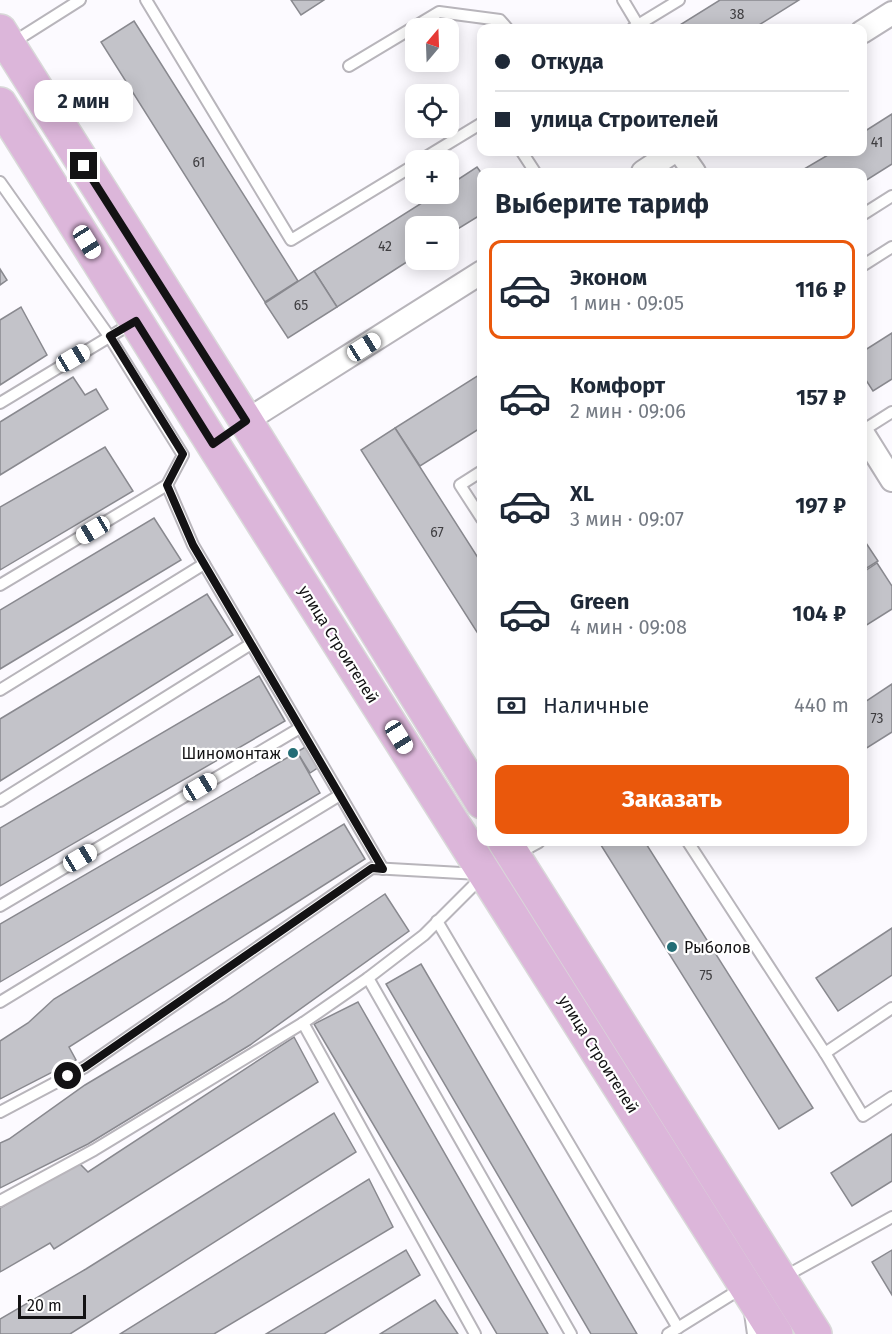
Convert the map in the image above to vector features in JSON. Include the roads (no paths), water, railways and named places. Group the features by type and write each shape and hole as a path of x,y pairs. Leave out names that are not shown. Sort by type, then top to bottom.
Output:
{"main road":[{"path":"4,38 246,421 477,794"},
{"name":"улица Строителей","path":"0,104 123,329 213,444 777,1334"},
{"path":"213,444 246,421"},
{"path":"485,874 519,846"},
{"name":"улица Строителей","path":"519,846 814,1334"}],"street":[{"path":"867,29 892,13"},
{"path":"649,168 667,156"},
{"path":"246,421 477,275"},
{"path":"867,439 892,480"}],"lane":[{"path":"4,38 80,0"},
{"path":"146,0 291,240 405,171"},
{"path":"623,0 634,24"},
{"path":"640,24 679,0"},
{"path":"349,66 439,12 500,20 504,24"},
{"path":"437,150 477,126"},
{"path":"0,182 123,329 183,454 167,485 0,585"},
{"path":"867,212 892,196"},
{"path":"867,263 892,247"},
{"path":"0,403 123,329"},
{"path":"867,428 892,412"},
{"path":"477,474 460,485 477,511"},
{"path":"167,485 193,545 383,869"},
{"path":"0,690 204,564"},
{"path":"0,801 251,644"},
{"path":"0,906 300,728"},
{"path":"0,1002 340,795"},
{"path":"691,846 825,1053 863,1116 892,1097"},
{"path":"0,1112 85,1067 372,868 485,874"},
{"path":"0,1201 94,1150 303,1023 368,978 424,935 485,874"},
{"path":"437,921 673,1331 746,1285 753,1334"},
{"path":"368,978 572,1334"},
{"path":"825,1053 892,1008"},
{"path":"303,1023 475,1334"},
{"path":"780,1280 892,1217"}],"place":[{"name":"Шиномонтаж","path":"293,753"},
{"name":"Рыболов","path":"672,947"}]}
